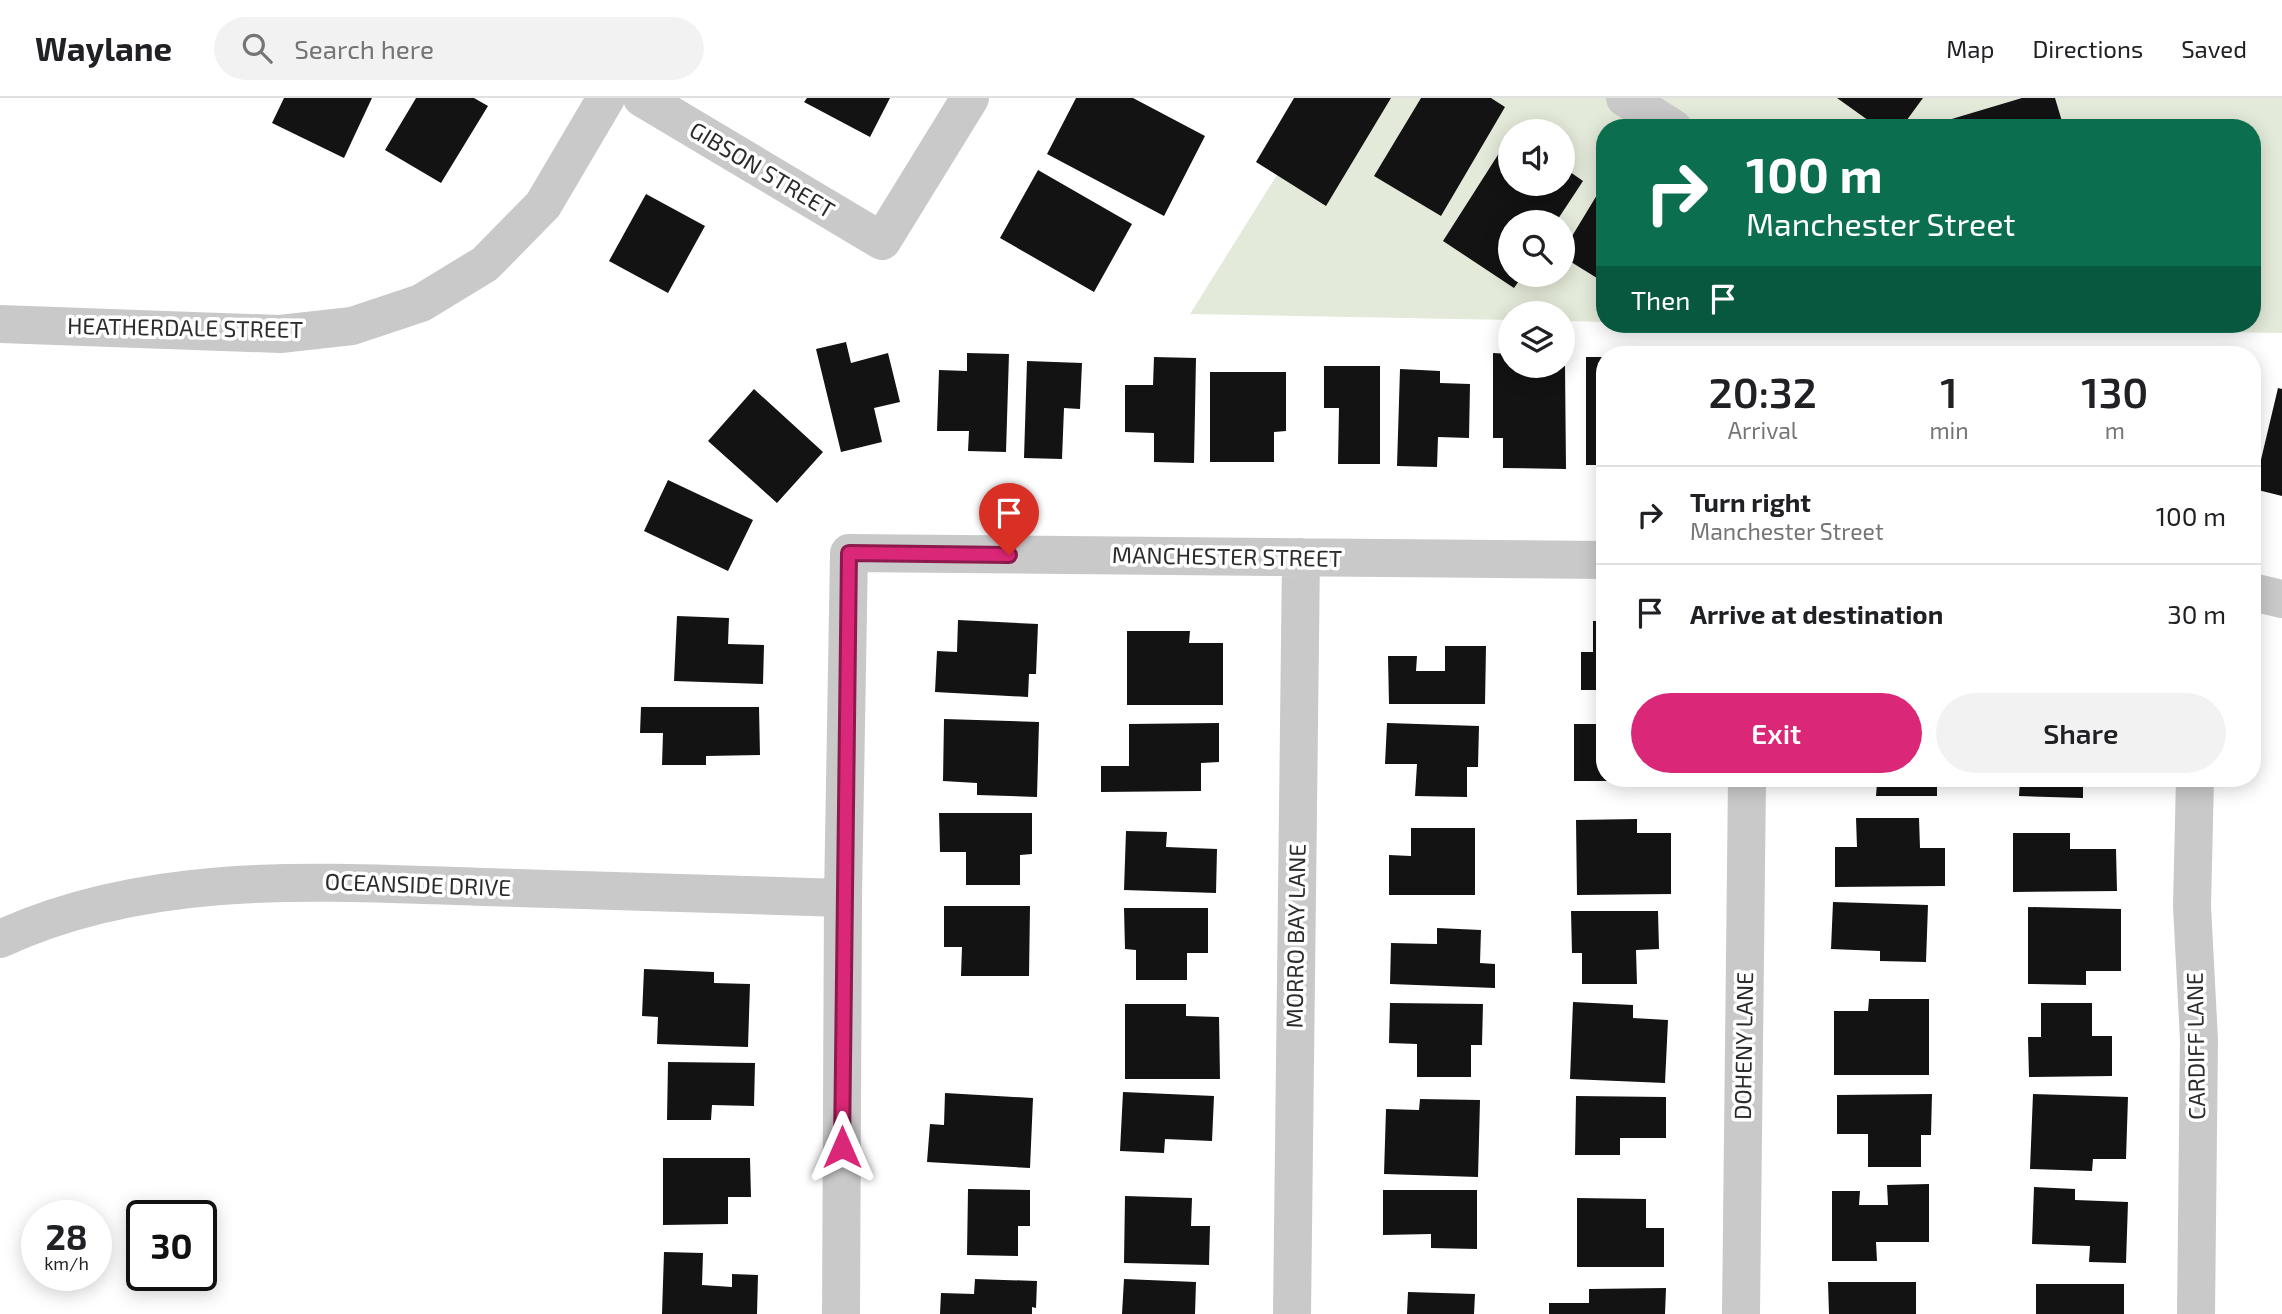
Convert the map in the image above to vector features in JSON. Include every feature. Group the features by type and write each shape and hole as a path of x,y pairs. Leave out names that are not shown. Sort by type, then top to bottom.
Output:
{"street":[{"name":"HEATHERDALE STREET","path":"0,324 280,334 352,326 421,303 485,264 543,205 606,98"},
{"name":"GIBSON STREET","path":"642,98 882,242 970,98"},
{"path":"1625,98 1659,119"},
{"name":"MANCHESTER STREET","path":"843,898 849,553 1596,560"},
{"name":"MORRO BAY LANE","path":"1292,1314 1301,558"},
{"path":"2261,594 2282,599"},
{"name":"DOHENY LANE","path":"1741,1314 1747,787"},
{"name":"CARDIFF LANE","path":"2195,787 2192,906 2199,1040 2196,1314"},
{"name":"OCEANSIDE DRIVE","path":"0,939 30,925 103,904 186,888 293,881 843,898"},
{"path":"841,1314 843,898"}],"green space":[{"path":"1325,98 2282,98 2282,333 2261,333 2261,119 1596,119 1596,322 1575,321 1575,301 1498,301 1498,320 1190,314"}],"building":[{"path":"284,98 372,98 344,158 272,123"},
{"path":"416,98 474,98 488,106 441,183 385,150"},
{"path":"807,98 890,98 870,137 804,102"},
{"path":"1076,98 1133,98 1205,136 1164,216 1047,154"},
{"path":"1294,98 1391,98 1326,206 1256,162"},
{"path":"1421,98 1491,98 1505,107 1441,216 1374,176"},
{"path":"1837,98 1923,98 1908,119 1866,119"},
{"path":"2022,98 2055,98 2061,119 1952,119"},
{"path":"1498,155 1498,196 1573,196 1564,210 1498,210 1498,277 1443,241"},
{"path":"1038,170 1132,224 1094,292 1000,238"},
{"path":"1575,175 1583,181 1575,193"},
{"path":"646,194 705,226 668,293 609,261"},
{"path":"1596,197 1596,277 1575,264 1575,231"},
{"path":"846,342 851,363 888,353 900,402 874,408 882,442 841,452 816,349"},
{"path":"967,353 1009,354 1006,452 968,451 969,431 937,431 939,370 967,371"},
{"path":"1493,353 1498,353 1498,378 1565,378 1566,469 1503,468 1503,438 1493,438"},
{"path":"1154,357 1196,358 1194,463 1154,462 1154,433 1125,432 1125,385 1153,385"},
{"path":"1586,357 1596,357 1596,465 1586,465"},
{"path":"1027,361 1082,363 1080,409 1064,408 1062,459 1024,458"},
{"path":"1324,366 1380,366 1380,464 1338,464 1339,408 1324,408"},
{"path":"1400,369 1440,371 1440,383 1470,384 1469,438 1438,437 1437,467 1397,466"},
{"path":"1210,372 1286,372 1286,431 1274,432 1274,462 1210,462"},
{"path":"2278,388 2282,389 2282,496 2261,491 2261,460"},
{"path":"754,389 823,452 777,503 708,441"},
{"path":"668,480 753,520 728,571 644,531"},
{"path":"677,616 729,618 728,644 764,645 763,684 674,681"},
{"path":"958,620 1038,624 1036,674 1029,674 1028,697 935,692 937,651 957,652"},
{"path":"1593,621 1596,621 1596,690 1581,690 1581,652 1593,652"},
{"path":"1127,631 1190,631 1189,643 1223,643 1223,705 1127,705"},
{"path":"1445,646 1486,646 1485,704 1389,704 1388,656 1417,656 1416,671 1445,671"},
{"path":"641,707 759,707 760,755 706,756 706,765 662,765 663,733 640,733"},
{"path":"944,719 1039,722 1037,797 977,795 977,783 943,781"},
{"path":"1219,723 1219,762 1201,763 1201,791 1101,792 1101,766 1129,766 1129,724"},
{"path":"1387,723 1479,726 1478,767 1467,767 1467,797 1415,796 1417,764 1385,764"},
{"path":"1574,724 1596,724 1596,781 1574,781"},
{"path":"1877,787 1937,787 1937,796 1876,796"},
{"path":"2020,787 2083,787 2083,798 2019,796"},
{"path":"939,813 1032,813 1032,854 1020,855 1020,885 966,885 966,852 940,852"},
{"path":"1856,818 1919,818 1920,848 1945,848 1945,886 1835,887 1835,847 1857,847"},
{"path":"1637,819 1637,833 1671,833 1671,894 1577,895 1576,820"},
{"path":"1411,828 1475,828 1475,895 1389,895 1389,855 1411,856"},
{"path":"1126,831 1167,832 1166,847 1217,849 1216,893 1124,890"},
{"path":"2013,833 2070,833 2070,849 2116,849 2117,891 2013,892"},
{"path":"1833,902 1928,905 1926,962 1880,961 1880,951 1831,949"},
{"path":"944,906 1030,906 1029,976 961,976 962,947 944,947"},
{"path":"2028,907 2121,909 2121,971 2086,971 2086,985 2028,984"},
{"path":"1124,908 1208,908 1208,953 1187,953 1187,980 1136,980 1136,950 1125,949"},
{"path":"1571,911 1658,911 1659,949 1636,950 1637,984 1582,984 1582,953 1572,953"},
{"path":"1437,928 1481,930 1480,963 1495,964 1495,988 1390,984 1391,943 1437,944"},
{"path":"644,969 714,972 714,983 750,984 748,1047 657,1044 658,1017 642,1016"},
{"path":"1869,999 1929,999 1929,1075 1834,1075 1834,1011 1868,1011"},
{"path":"1573,1002 1633,1005 1633,1018 1668,1020 1665,1083 1570,1079"},
{"path":"1390,1003 1483,1004 1482,1045 1471,1045 1471,1077 1417,1077 1417,1044 1389,1043"},
{"path":"2041,1003 2092,1003 2092,1036 2112,1036 2112,1076 2029,1077 2028,1037 2041,1037"},
{"path":"1125,1004 1186,1004 1186,1016 1219,1017 1220,1079 1125,1079"},
{"path":"668,1062 755,1063 754,1106 712,1105 711,1120 667,1120"},
{"path":"1123,1092 1214,1096 1212,1141 1165,1139 1164,1153 1120,1151"},
{"path":"945,1093 1033,1098 1030,1168 927,1162 930,1124 944,1125"},
{"path":"1932,1094 1931,1135 1921,1135 1921,1167 1868,1167 1868,1134 1837,1134 1837,1095"},
{"path":"2033,1094 2128,1097 2126,1159 2093,1159 2092,1171 2030,1169"},
{"path":"1576,1096 1666,1097 1666,1138 1620,1138 1620,1155 1575,1155"},
{"path":"1420,1099 1480,1100 1478,1177 1384,1174 1386,1109 1419,1110"},
{"path":"663,1158 750,1158 751,1197 728,1197 728,1224 663,1225"},
{"path":"1929,1184 1929,1242 1876,1242 1877,1261 1832,1261 1832,1191 1860,1191 1859,1205 1888,1205 1887,1185"},
{"path":"2034,1187 2075,1189 2075,1200 2128,1202 2126,1263 2089,1262 2090,1246 2032,1244"},
{"path":"968,1189 1030,1190 1030,1226 1018,1226 1018,1256 967,1255"},
{"path":"1383,1190 1477,1190 1477,1249 1431,1248 1431,1234 1383,1235"},
{"path":"1125,1196 1192,1198 1191,1226 1210,1226 1209,1265 1124,1263"},
{"path":"1577,1198 1646,1199 1646,1228 1664,1228 1664,1267 1577,1267"},
{"path":"664,1252 703,1253 702,1285 732,1287 732,1274 758,1275 757,1314 662,1314"},
{"path":"975,1279 1037,1281 1036,1308 1032,1307 1032,1314 940,1314 941,1293 974,1294"},
{"path":"1124,1279 1196,1282 1195,1314 1122,1314"},
{"path":"1828,1282 1916,1282 1916,1314 1829,1314"},
{"path":"2036,1284 2124,1284 2124,1314 2036,1314"},
{"path":"1666,1288 1665,1314 1549,1314 1549,1303 1589,1303 1589,1289"},
{"path":"1408,1292 1475,1294 1474,1314 1407,1314"}],"route":[{"path":"842,1147 849,553 1009,555"}]}
